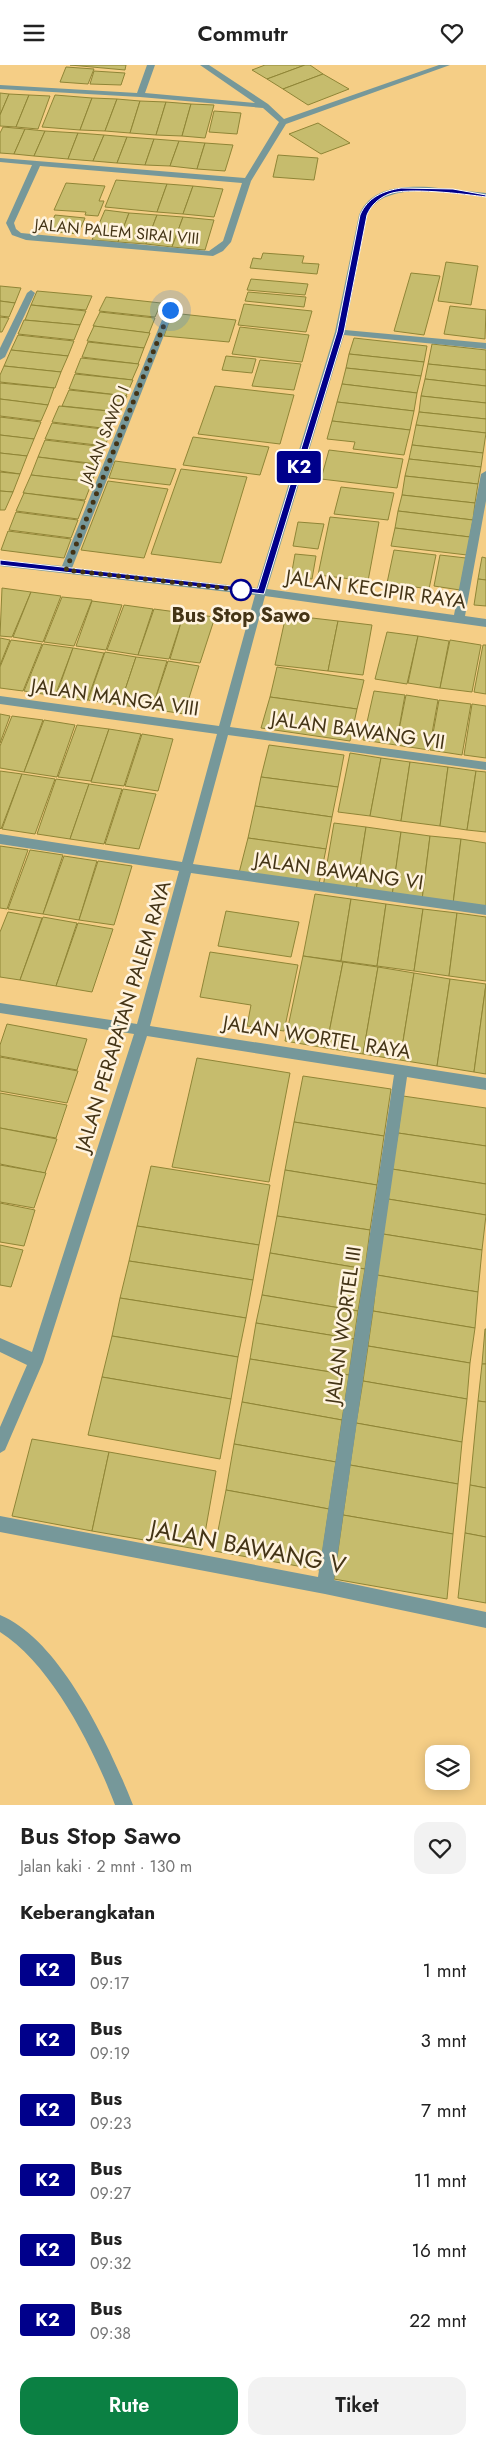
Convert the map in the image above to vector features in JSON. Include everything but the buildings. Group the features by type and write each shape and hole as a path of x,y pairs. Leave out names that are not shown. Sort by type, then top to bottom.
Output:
{"street":[{"path":"140,95 151,65"},
{"path":"204,65 265,106 283,122"},
{"path":"0,160 247,181 283,122 446,65"},
{"path":"0,87 140,95 265,106"},
{"name":"JALAN PALEM SIRAI VIII","path":"37,163 10,223 11,230 16,234 26,237 181,252 210,253 220,249 227,242 247,181"},
{"name":"JALAN PERAPATAN PALEM RAYA","path":"0,1445 36,1362 142,1031 225,731 261,592 340,332 363,215 368,204 387,192 428,190 486,195"},
{"path":"0,357 31,293"},
{"name":"JALAN SAWO I","path":"66,570 170,310"},
{"path":"340,332 486,346"},
{"path":"458,619 486,474"},
{"name":"JALAN KECIPIR RAYA","path":"0,563 261,592 486,623"},
{"name":"JALAN MANGA VIII","path":"0,700 225,731"},
{"name":"JALAN BAWANG VII","path":"225,731 486,766"},
{"name":"JALAN BAWANG VI","path":"0,839 486,911"},
{"name":"JALAN WORTEL RAYA","path":"0,1007 486,1084"},
{"name":"JALAN WORTEL III","path":"325,1586 401,1070"},
{"path":"0,1345 36,1362"},
{"name":"JALAN BAWANG V","path":"0,1524 325,1586 486,1620"},
{"path":"0,1623 31,1645 63,1687 104,1757 124,1805"}],"bus line":[{"name":"K2","path":"0,563 261,592 340,332 363,215 368,204 387,192 401,190 453,191 486,195"}],"place":[{"name":"Bus Stop Sawo","path":"241,590"}],"route":[{"path":"170,310 66,570 241,590"}]}
